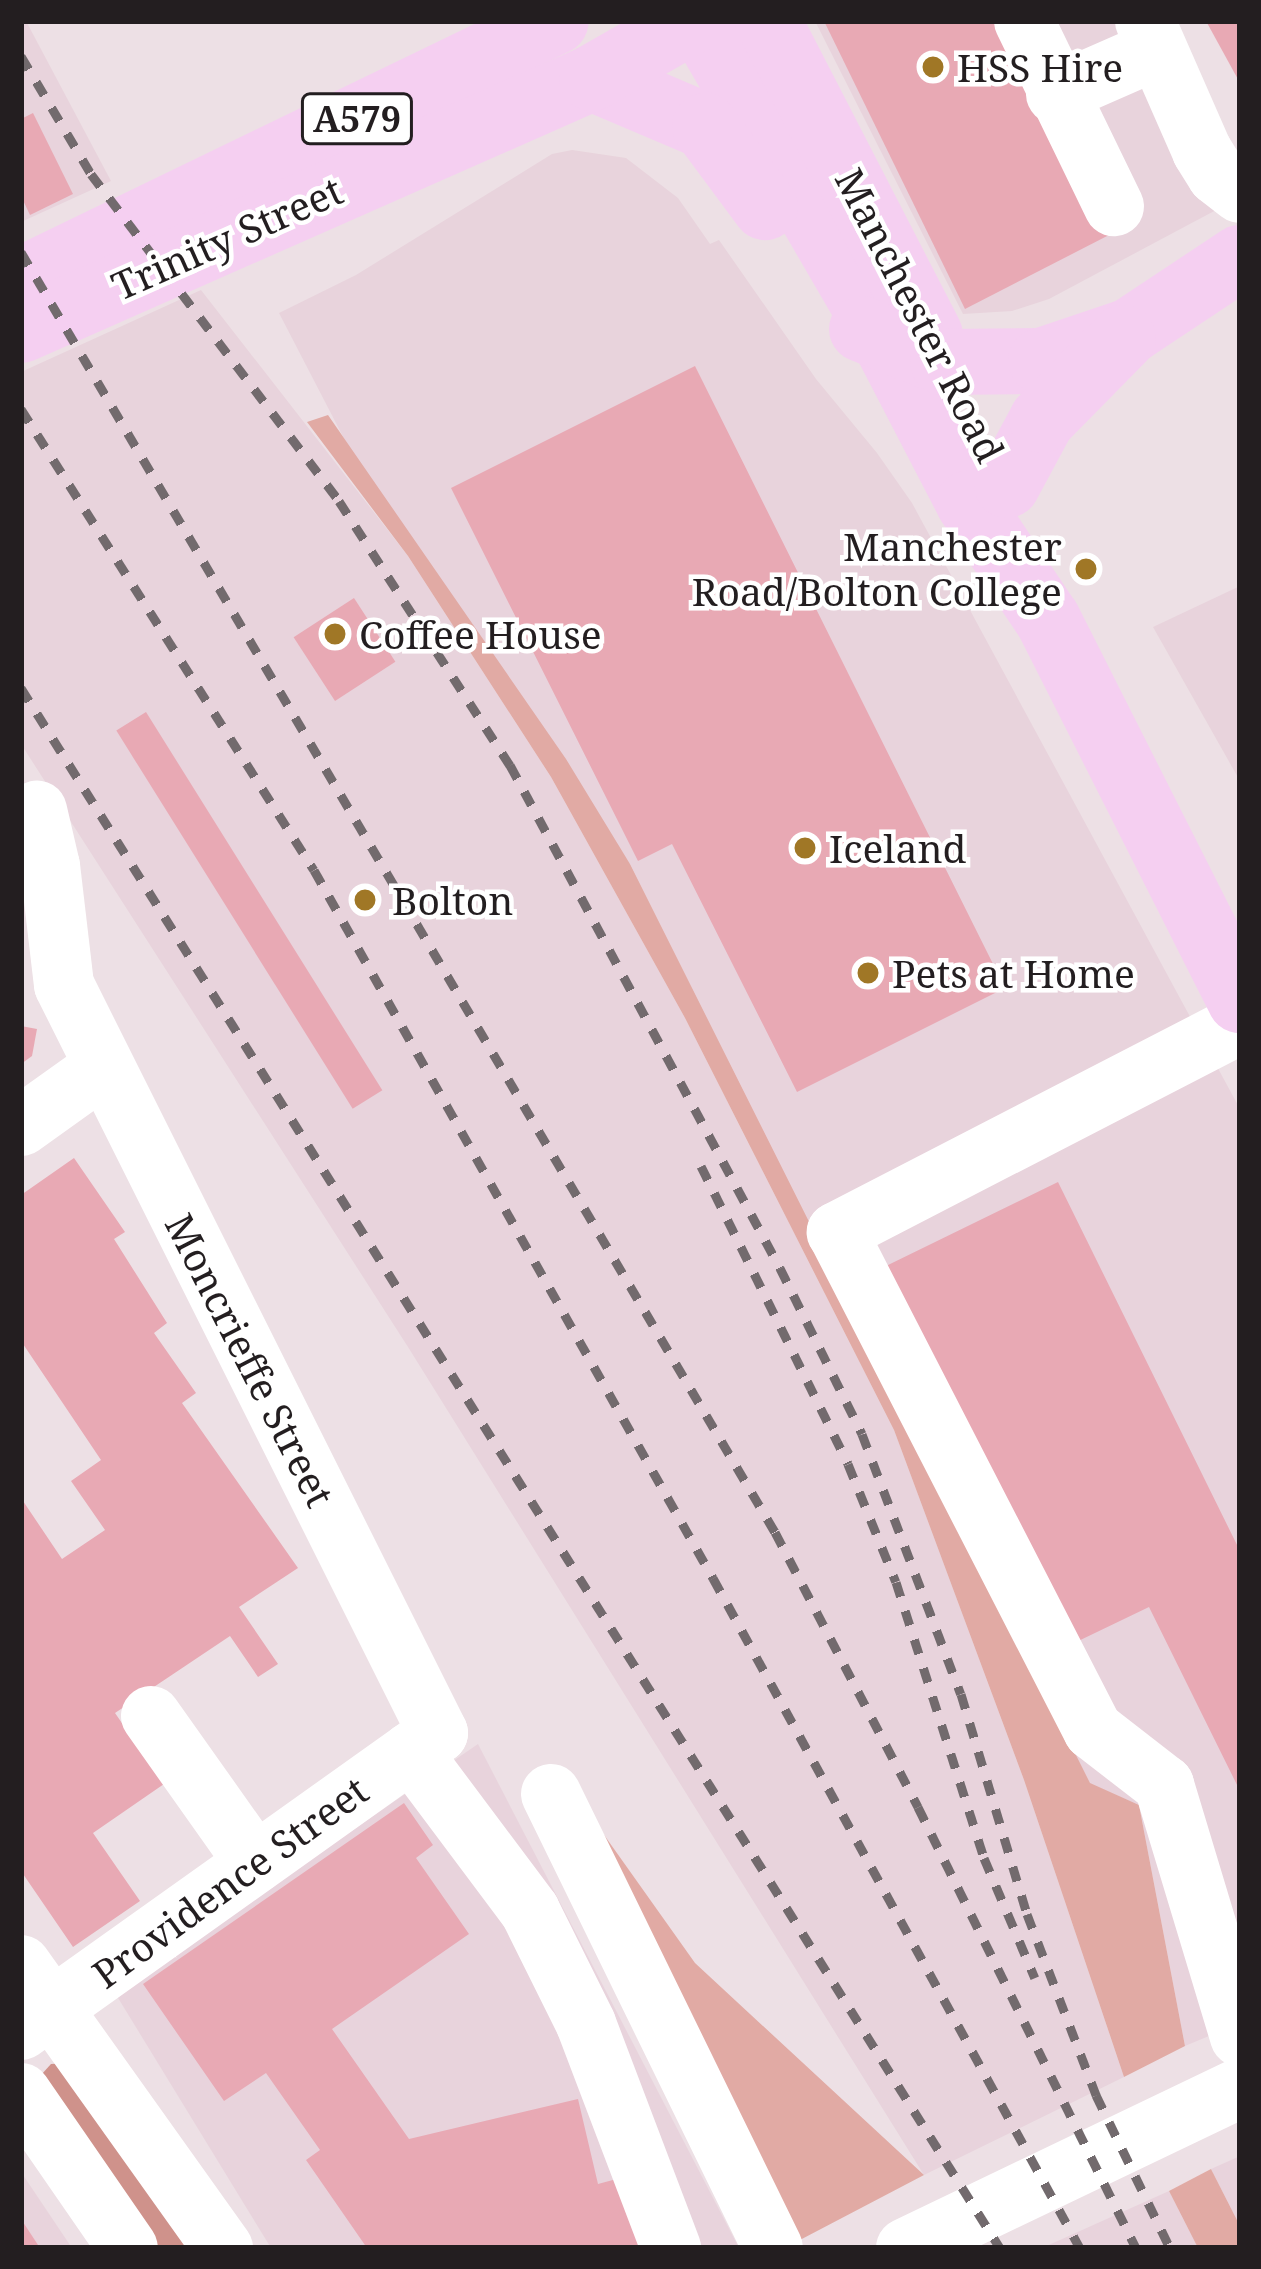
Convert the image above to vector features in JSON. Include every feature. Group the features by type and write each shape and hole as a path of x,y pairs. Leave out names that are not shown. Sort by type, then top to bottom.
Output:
{"main road":[{"name":"Trinity Street","path":"21,330 169,237 556,21"},
{"name":"Trinity Street","path":"21,280 169,237 592,78 695,21"},
{"name":"Manchester Road","path":"695,21 1007,485 1048,620"},
{"name":"Manchester Road","path":"768,21 914,351 969,503 1048,620 1240,1000"},
{"name":"Manchester Road","path":"592,78 705,126 740,168 820,291 841,314 914,351"},
{"path":"1007,485 1042,420 1130,331 1240,258"},
{"path":"914,351 1041,361 1130,331"}],"street":[{"path":"1024,21 1114,206"},
{"path":"1056,94 1151,36 1202,151 1217,175 1240,193"},
{"name":"Moncrieffe Street","path":"37,810 50,866 43,981 102,1068 424,1743 530,1911 586,2024 671,2248"},
{"path":"1240,1024 837,1232 1093,1730 1164,1785 1240,2037"},
{"path":"21,1126 102,1068"},
{"path":"151,1716 255,1863"},
{"name":"Providence Street","path":"31,2002 255,1863 424,1743"},
{"path":"550,1794 773,2248"},
{"path":"31,2002 223,2248"},
{"path":"918,2242 1240,2088"},
{"path":"21,2093 128,2248"}],"shaded area":[{"path":"21,21 26,21 111,181 21,222"},
{"path":"815,21 1123,21 1218,209 1049,299 1012,311 963,314"},
{"path":"572,150 626,158 678,198 710,244 719,240 816,379 912,503 1240,1109 1240,2023 1185,2046 1139,1805 1090,1784 630,864 352,454 279,313 356,275 552,154"},
{"path":"201,290 408,556 551,777 685,1018 894,1430 1024,1780 1124,2077 924,2175 408,1347 21,744 21,372"},
{"path":"328,415 566,759 630,864 1090,1783 1139,1805 1185,2046 1124,2077 1024,1780 894,1430 685,1018 551,777 408,556 307,422"},
{"path":"1240,586 1240,781 1153,627"},
{"path":"478,1744 739,2248 271,2248 115,1993"},
{"path":"575,1794 695,1963 924,2175 798,2241"},
{"path":"68,2063 194,2248 150,2248 41,2075 51,2064"},
{"path":"1240,2156 1240,2226 1211,2169"},
{"path":"1211,2169 1240,2226 1240,2248 1198,2248 1169,2191"},
{"path":"21,2172 72,2248 21,2248"},
{"path":"1169,2191 1198,2248 1042,2248"}],"building":[{"path":"824,21 996,21 1111,234 965,309"},
{"path":"1206,21 1240,21 1240,83"},
{"path":"33,113 73,194 30,215 21,196 21,119"},
{"path":"695,366 1005,988 797,1092 672,844 638,861 451,488"},
{"path":"354,598 395,662 335,701 294,637"},
{"path":"146,712 382,1090 353,1109 116,731"},
{"path":"21,1026 37,1029 32,1056 21,1064"},
{"path":"74,1158 125,1232 114,1239 167,1323 154,1333 196,1393 182,1403 298,1568 239,1607 278,1664 258,1677 230,1636 115,1713 164,1784 93,1833 140,1901 73,1947 21,1871 21,1498 62,1559 105,1530 71,1481 101,1460 21,1341 21,1195"},
{"path":"1058,1182 1240,1551 1240,1791 1149,1607 1070,1645 886,1266"},
{"path":"404,1803 433,1845 416,1858 469,1934 332,2029 409,2139 578,2099 598,2184 624,2177 641,2248 367,2248 306,2160 320,2150 266,2073 224,2101 143,1984"},
{"path":"21,2219 40,2248 21,2248"}],"railway":[{"path":"21,56 91,174 339,501 510,765 780,1268 862,1434 961,1694 1027,1914 1096,2095 1170,2248"},
{"path":"21,252 775,1532 918,1807 1136,2248"},
{"path":"21,409 314,870 713,1578 1080,2248"},
{"path":"21,688 1000,2248"},
{"path":"701,1166 848,1464 896,1582 984,1858 1035,1978"}],"place":[{"name":"HSS Hire","path":"933,67"},
{"name":"Manchester Road/Bolton College","path":"1086,569"},
{"name":"Coffee House","path":"335,634"},
{"name":"Iceland","path":"805,848"},
{"name":"Bolton","path":"365,900"},
{"name":"Pets at Home","path":"868,973"}]}
